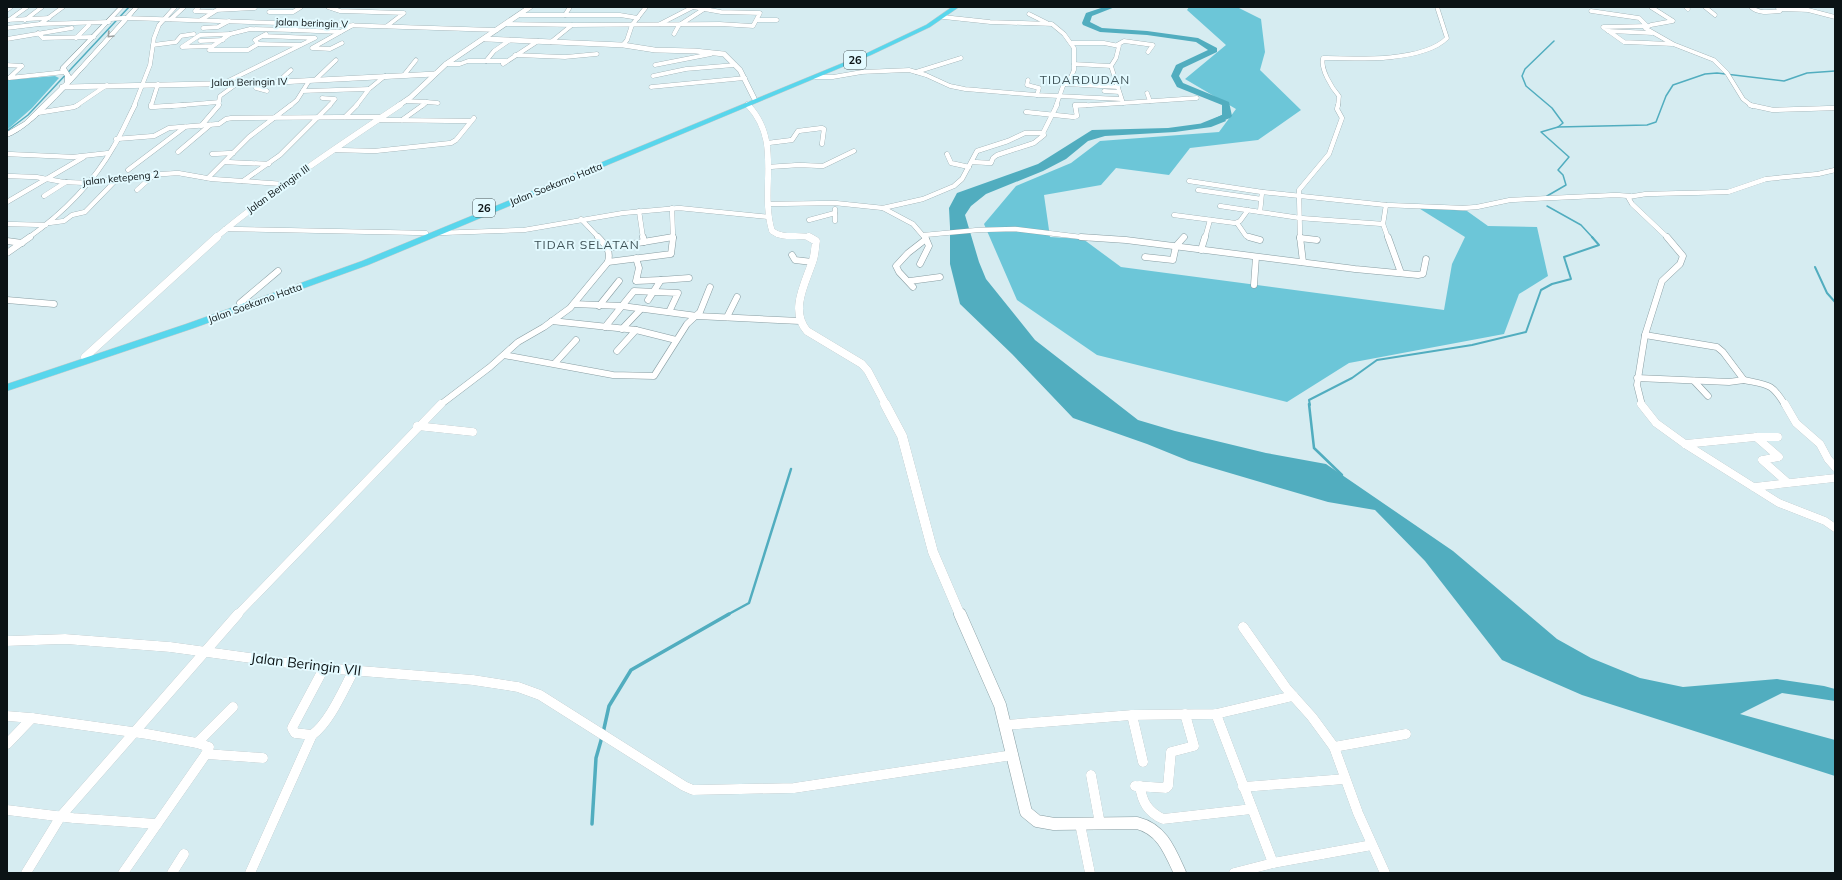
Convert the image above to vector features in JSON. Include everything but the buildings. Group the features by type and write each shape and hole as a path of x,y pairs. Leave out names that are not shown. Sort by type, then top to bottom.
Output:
{"highway":[{"name":"Jalan Soekarno Hatta","path":"7,388 426,233 751,101 879,46 925,24 950,7"},
{"name":"Jalan Soekarno Hatta","path":"751,101 888,46 943,17 956,7"},
{"name":"Jalan Soekarno Hatta","path":"7,381 82,360 253,304 365,263 700,122"}],"main road":[{"path":"64,71 122,7"},
{"path":"7,135 26,123 37,113 137,7"},
{"path":"80,52 96,50"},
{"path":"64,71 79,70"},
{"path":"64,71 68,76 67,81"}],"street":[{"path":"7,10 11,7"},
{"path":"8,20 27,7"},
{"path":"25,20 42,7"},
{"path":"40,24 64,7"},
{"path":"7,253 47,224 67,207 89,183 109,154 144,84 150,65 156,32 164,19 175,7"},
{"path":"171,19 184,7"},
{"path":"199,7 195,11 213,12"},
{"path":"257,21 275,7"},
{"path":"269,12 293,12 301,7"},
{"path":"328,7 332,10 340,11 404,13 386,26"},
{"name":"Jalan Beringin III","path":"82,360 110,332 225,229 283,184 405,101 418,91 446,64 530,7"},
{"path":"565,15 570,7"},
{"path":"623,46 628,39 632,25 646,7"},
{"path":"660,24 693,7 722,12 760,13 777,20"},
{"path":"1303,262 1300,238 1300,188 1331,150 1342,118 1336,109 1339,96 1328,82 1327,74 1322,62 1323,58 1373,59 1425,51 1440,45 1447,38 1437,7"},
{"path":"1586,7 1591,11 1593,16"},
{"path":"1651,7 1673,21 1647,26 1603,26 1622,42 1675,44"},
{"path":"1705,7 1715,15"},
{"path":"1750,7 1754,10 1760,11 1780,11 1779,8 1808,9"},
{"path":"201,20 213,12 226,8 255,8"},
{"path":"1608,8 1617,15"},
{"path":"674,34 680,25 704,9"},
{"path":"1800,9 1835,17"},
{"path":"1591,11 1641,18 1647,26 1646,29 1654,34 1711,59 1718,64 1749,104 1757,107 1781,110 1835,108"},
{"path":"507,24 660,24 754,26 760,13"},
{"path":"947,154 951,163 990,163 997,155 1037,142 1044,136 1043,133 1065,84 1073,72 1074,48 1072,43 1057,27 1029,14"},
{"path":"520,15 625,16 638,18"},
{"path":"540,24 550,15"},
{"path":"559,25 574,15"},
{"path":"616,25 625,16"},
{"path":"757,20 767,16"},
{"path":"943,17 990,22 1049,24"},
{"path":"8,20 49,18"},
{"name":"jalan beringin V","path":"97,23 127,18 354,24 497,30"},
{"path":"203,28 218,27 229,20"},
{"path":"1610,22 1621,26 1630,32"},
{"path":"7,28 40,24 97,23"},
{"path":"7,39 97,23"},
{"path":"292,30 304,23"},
{"path":"342,43 330,49 312,48 354,24"},
{"path":"76,38 89,25"},
{"path":"551,42 572,25"},
{"path":"230,34 212,46 182,47 198,36 230,34 248,29 340,32"},
{"path":"258,44 255,41 275,29"},
{"path":"1608,31 1654,34"},
{"path":"224,83 327,32"},
{"path":"1636,33 1651,44"},
{"path":"38,34 43,38 94,37"},
{"path":"153,45 176,42 181,36 194,34"},
{"path":"263,36 327,39"},
{"path":"485,38 623,46 655,50 695,51 725,55 735,65 745,78 751,101 762,123 768,143 769,204 765,217 777,235 784,237 808,237 816,240 812,262 803,285 800,321 807,331 862,364 868,371 898,425 913,471 933,552 943,578 1000,705 1013,755 1023,806 1029,816 1044,823 1137,823 1152,828 1165,842 1180,873"},
{"path":"200,41 223,40"},
{"path":"486,62 494,51 510,40"},
{"path":"502,64 538,41"},
{"path":"1072,43 1117,45 1124,41 1153,45 1148,52"},
{"path":"178,50 248,50 258,44 302,45"},
{"path":"1117,45 1119,46 1118,50 1111,66 1122,101"},
{"path":"263,48 293,49"},
{"path":"515,55 564,59 597,54"},
{"path":"655,65 711,54"},
{"path":"522,62 529,56"},
{"path":"916,72 937,64 961,58"},
{"path":"208,178 249,137 297,100 312,80 336,60"},
{"path":"404,75 416,60"},
{"path":"446,64 461,64 468,61 506,61"},
{"path":"1074,64 1111,66"},
{"path":"7,65 22,66 9,78 64,71"},
{"path":"653,76 686,69 735,65"},
{"path":"278,82 291,70"},
{"path":"815,76 836,77 865,72 907,70 955,87 1037,95 1122,101 1197,98"},
{"name":"Jalan Beringin IV","path":"62,87 144,84 261,83 435,74"},
{"path":"345,117 361,101 369,89 385,76"},
{"path":"650,87 745,78"},
{"path":"1028,80 1027,85 1039,88 1037,95"},
{"path":"201,126 219,102 221,95 238,83"},
{"path":"261,83 256,88 267,91"},
{"path":"158,84 151,102 151,108 219,102"},
{"path":"1065,84 1118,87"},
{"path":"37,113 74,107 107,85"},
{"path":"303,91 369,89"},
{"path":"1104,91 1119,92"},
{"path":"1146,93 1150,101"},
{"path":"243,181 269,164 286,150 335,99 322,98"},
{"path":"405,101 438,103"},
{"path":"1026,112 1076,117 1074,107 1076,105 1122,101"},
{"path":"402,120 427,102"},
{"path":"116,139 152,136 169,128 220,124 229,118 318,116 402,120 472,120 456,140 451,143 375,151 335,150"},
{"path":"178,152 210,125"},
{"path":"128,170 186,127"},
{"path":"768,143 792,140 798,131 822,128 824,129 822,144"},
{"path":"883,208 927,197 951,189 962,179 976,152 979,150 1008,141 1025,133 1043,133"},
{"path":"768,167 802,165 823,166 854,151"},
{"path":"212,154 233,153"},
{"path":"7,154 84,156 109,154"},
{"path":"7,202 84,156"},
{"path":"225,162 269,164"},
{"path":"1189,181 1262,192 1386,205 1463,208 1477,207 1510,200 1728,192 1766,179 1835,170"},
{"name":"jalan ketepeng 2","path":"7,176 49,178 66,182 89,183 118,178 181,173 208,178 283,184"},
{"path":"137,190 155,174"},
{"path":"7,224 47,224 64,221 72,215 85,212 118,178"},
{"path":"44,196 66,182"},
{"path":"1198,190 1261,199"},
{"path":"1260,212 1262,192"},
{"path":"1630,196 1628,198 1632,204 1668,238 1683,256 1680,264 1662,281 1645,335 1641,367 1637,378 1638,395 1642,406 1647,414 1656,423 1685,444 1789,508 1825,521 1835,528"},
{"path":"769,204 835,202 883,208 905,218 925,237 929,246 920,264"},
{"path":"835,202 835,220"},
{"path":"1386,205 1383,224 1400,273"},
{"path":"1220,206 1300,218 1383,224"},
{"path":"439,233 524,230 581,219 672,208 765,217"},
{"path":"608,262 672,254 672,208"},
{"path":"1174,215 1237,223 1248,210"},
{"path":"639,211 644,242"},
{"path":"809,220 819,216 836,213"},
{"path":"26,873 66,817 140,733 205,651 255,595 344,504 417,426 438,406 504,355 518,342 552,321 574,304 586,287 608,262 610,254 608,248 581,219"},
{"path":"1202,250 1210,220"},
{"path":"1237,223 1246,236 1260,240"},
{"path":"225,229 426,233"},
{"path":"913,287 910,281 898,272 896,265 925,237 945,233 978,230 1031,230 1400,273 1422,274 1426,259"},
{"path":"1145,257 1173,260 1176,246 1184,237"},
{"path":"608,248 672,238"},
{"path":"1300,238 1318,240"},
{"path":"7,241 22,243"},
{"path":"792,255 795,260 812,262"},
{"path":"1254,285 1256,257"},
{"path":"636,258 639,266 636,281 689,278"},
{"path":"240,303 278,271"},
{"path":"910,281 940,276"},
{"path":"648,300 661,280"},
{"path":"599,306 619,281"},
{"path":"504,355 613,374 654,376 676,340 691,319 697,316 706,302 710,287"},
{"path":"605,327 634,291 679,294 669,312"},
{"path":"727,317 737,297"},
{"path":"7,300 54,304"},
{"path":"574,304 622,306 697,316 800,321"},
{"path":"622,329 641,309"},
{"path":"552,321 636,330 676,340"},
{"path":"617,350 636,330"},
{"path":"1645,335 1717,347 1723,352 1744,380"},
{"path":"554,363 576,340"},
{"path":"1637,378 1729,382 1744,380 1768,385 1777,391 1796,423 1822,446 1828,459 1835,467"},
{"path":"1694,381 1708,396"},
{"path":"417,426 473,432"},
{"path":"1685,444 1756,437 1778,437"},
{"path":"1756,437 1779,457 1762,458 1762,460 1787,482"},
{"path":"1754,487 1787,482 1835,478"},
{"path":"1243,627 1293,696 1316,722 1334,747 1345,779 1385,873"},
{"name":"Jalan Beringin VII","path":"7,641 65,639 205,651 324,668 453,678 526,689 540,695 593,730 684,786 699,791 794,788 1013,755"},
{"path":"312,735 294,733 292,728 324,668"},
{"path":"250,873 312,735 319,730 325,722 354,670"},
{"path":"1005,725 1132,715 1216,714 1293,696"},
{"path":"197,743 233,706"},
{"path":"1186,714 1194,746 1172,752 1170,780 1167,787 1137,786 1145,806 1163,819 1252,809"},
{"path":"1216,714 1243,788 1273,863"},
{"path":"1132,715 1143,762"},
{"path":"7,716 140,733 197,743 209,747 206,754 123,873"},
{"path":"7,744 32,718"},
{"path":"1334,747 1406,734"},
{"path":"206,754 263,758"},
{"path":"1091,775 1100,824"},
{"path":"1243,788 1345,779"},
{"path":"7,810 66,817 157,824"},
{"path":"1080,824 1090,873"},
{"path":"1234,873 1273,863 1372,845"},
{"path":"172,873 184,854"}],"shaded area":[{"path":"1189,7 1237,7 1261,19 1265,52 1260,70 1301,110 1258,140 1190,148 1169,175 1116,168 1101,185 1044,195 1050,237 1083,239 1121,267 1444,310 1452,264 1465,237 1417,207 1467,211 1488,226 1537,227 1548,276 1519,294 1504,334 1349,363 1287,402 1097,355 1017,300 984,224 1016,186 1071,163 1100,141 1219,132 1236,109 1185,79 1226,45 1187,10"},
{"path":"55,76 59,78 32,108 7,130 7,80"},
{"path":"1222,115 1226,121 1211,127 1175,132 1105,136 1088,141 1066,159 1043,171 986,194 971,206 965,215 979,262 986,279 1035,340 1138,420 1175,431 1266,453 1326,464 1453,551 1557,639 1591,658 1640,678 1683,687 1777,679 1835,689 1835,701 1782,693 1740,714 1835,740 1835,776 1582,695 1502,660 1425,561 1375,510 1328,502 1189,461 1147,444 1073,418 1012,354 960,304 950,264 949,208 957,193 1038,164 1092,130 1168,128 1205,123"}],"waterway":[{"path":"7,131 28,115 129,7"},
{"path":"1111,7 1089,15 1086,23 1100,30 1147,33 1198,40 1214,50 1179,67 1175,76 1180,85 1226,104 1227,116 1205,125"},
{"path":"1554,41 1525,69 1522,76 1526,86 1552,108 1563,123 1558,127"},
{"path":"1558,127 1647,125 1656,122 1666,96 1673,85 1705,74 1717,73 1784,81 1807,73 1835,71"},
{"path":"1547,196 1566,185 1563,175 1558,170 1569,157 1541,132 1558,127"},
{"path":"1547,206 1581,225 1593,238"},
{"path":"1310,405 1309,400 1352,378 1377,360 1472,345 1526,332 1541,290 1552,284 1571,279 1564,257 1599,245 1592,237"},
{"path":"1815,267 1827,293 1835,302"},
{"path":"1309,404 1314,448 1342,475"},
{"path":"727,615 749,603 791,469"},
{"path":"603,733 609,706 631,670 729,614"},
{"path":"592,824 596,758 602,737"}],"district":[{"name":"TIDARDUDAN","path":"1085,79"},
{"name":"TIDAR SELATAN","path":"587,244"}]}
